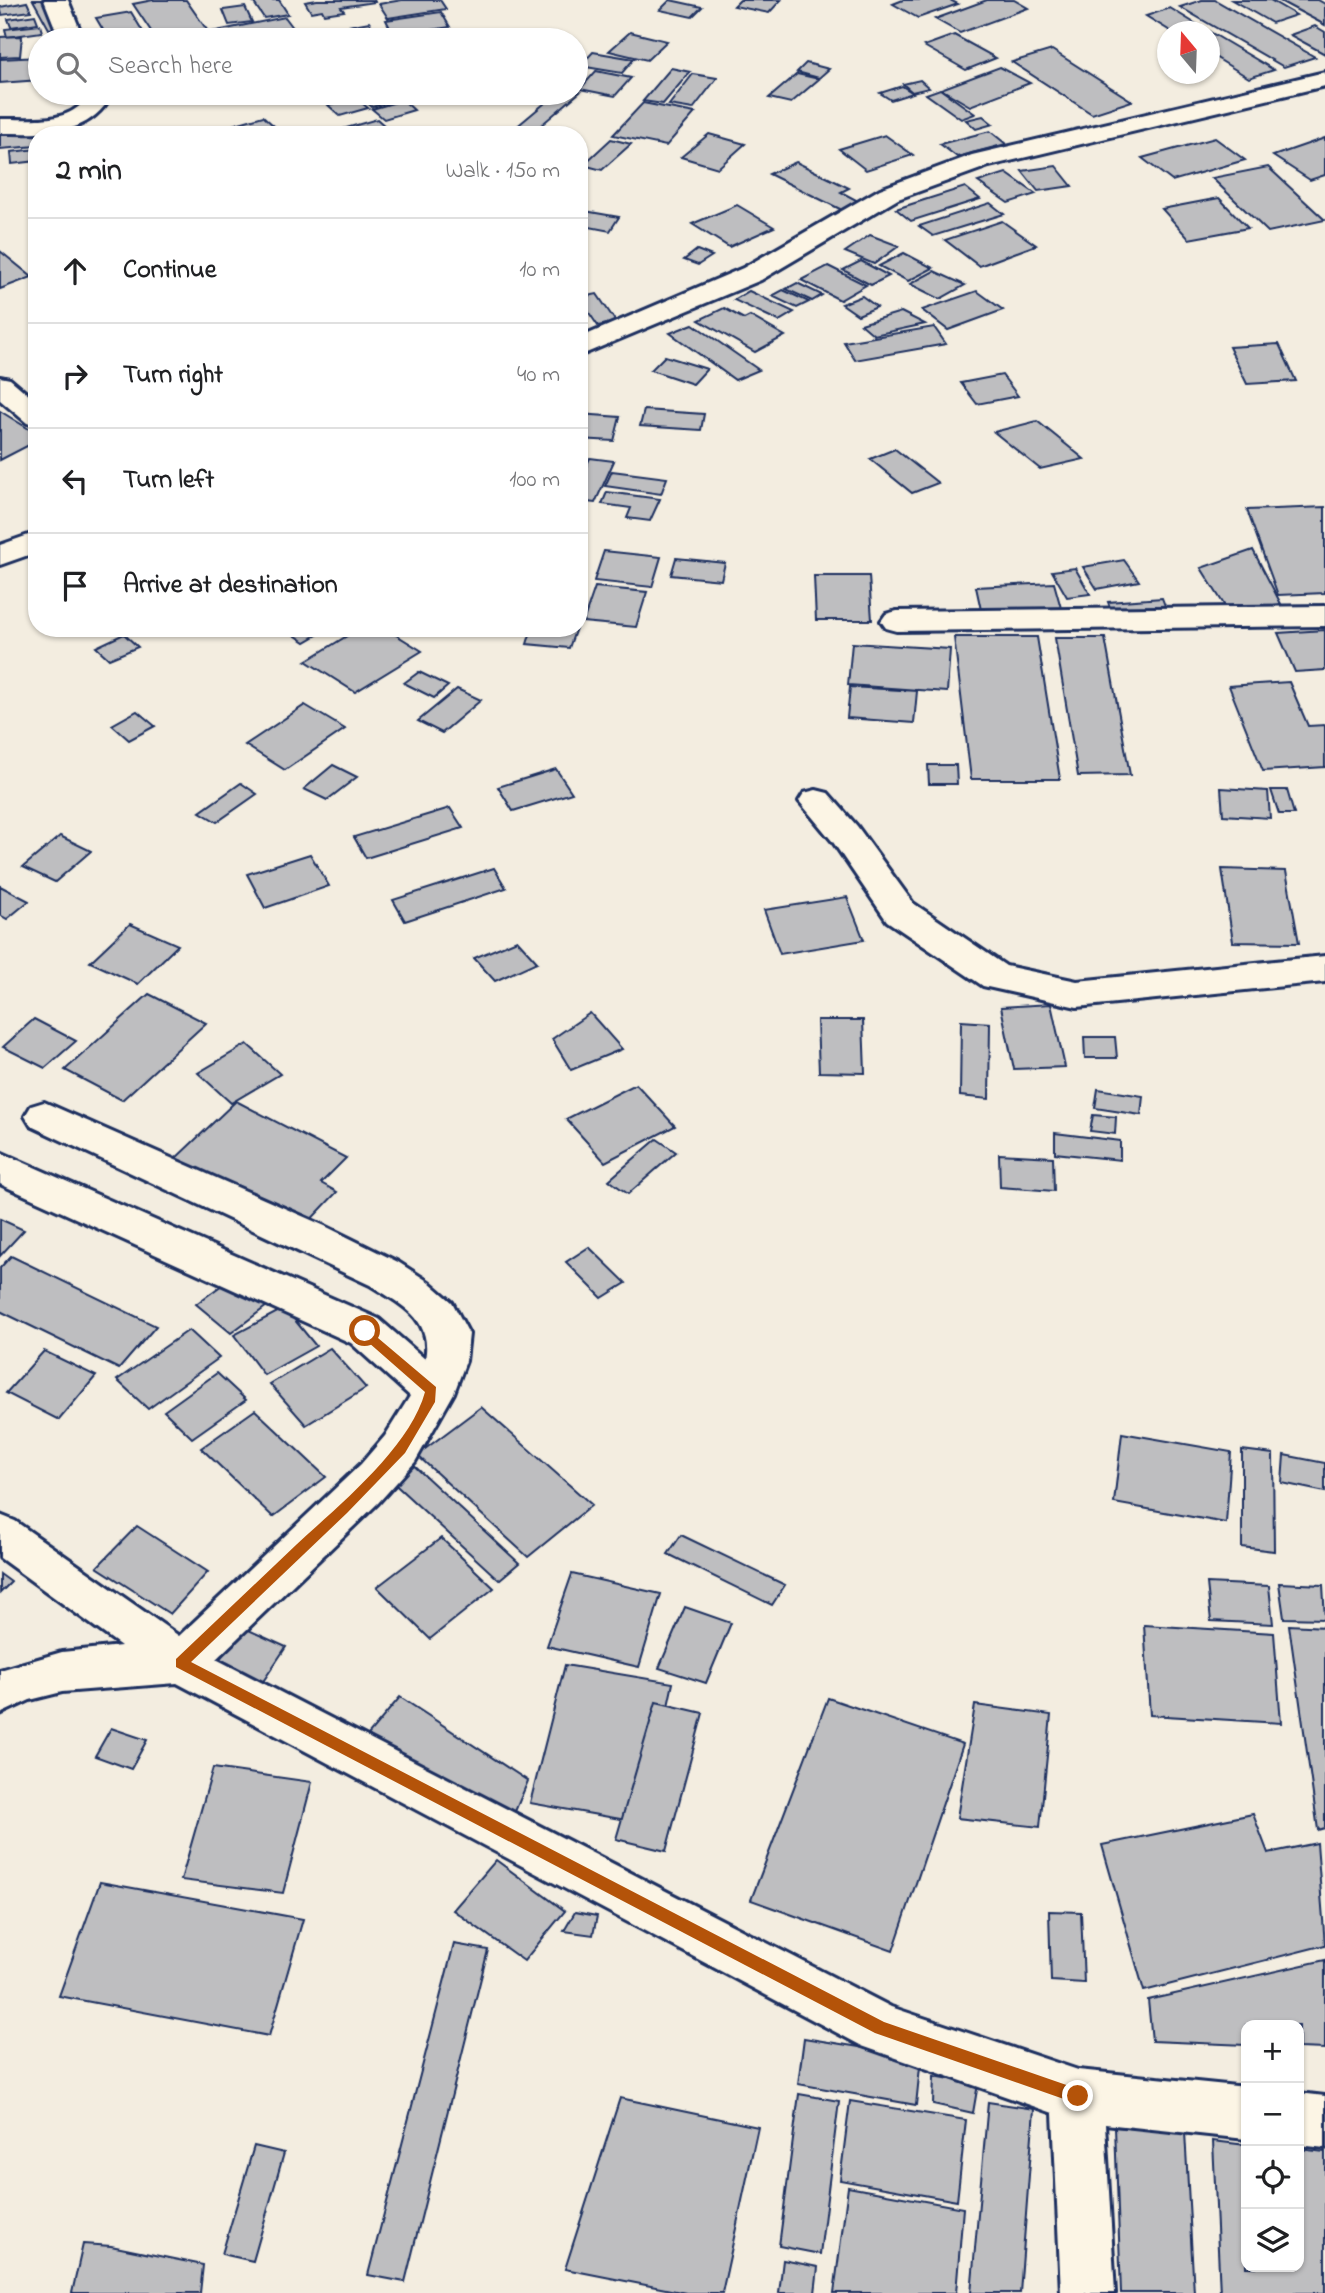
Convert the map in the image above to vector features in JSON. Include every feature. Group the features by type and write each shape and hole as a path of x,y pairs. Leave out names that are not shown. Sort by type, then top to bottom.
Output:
{"street":[{"path":"56,0 67,28"},
{"path":"588,344 752,274 889,194 929,176 981,160 1325,79"},
{"path":"0,125 75,120 90,113 94,105"},
{"path":"0,385 28,409"},
{"path":"0,556 28,545"},
{"path":"897,621 1325,615"},
{"path":"816,801 845,834 900,912 996,977 1077,994 1325,969"},
{"path":"0,1693 13,1684 91,1668 181,1663 343,1509 400,1449 429,1402 449,1350 442,1319 422,1300 346,1251 222,1200 44,1116"},
{"path":"0,1167 365,1331 432,1390"},
{"path":"0,1534 181,1663 880,2028 1078,2096 1241,2112"},
{"path":"1078,2096 1088,2293"},
{"path":"1304,2120 1325,2122"}],"building":[{"path":"33,0 52,0 66,26 48,28"},
{"path":"153,0 186,0 206,28 149,28 133,4"},
{"path":"252,0 279,0 288,14 264,18"},
{"path":"402,0 440,0 446,9 388,18 379,4"},
{"path":"670,0 702,7 692,17 660,10"},
{"path":"740,0 781,0 769,13 734,6"},
{"path":"903,0 950,0 958,4 918,18 893,4"},
{"path":"987,0 1014,0 1028,8 960,33 935,19"},
{"path":"1202,0 1215,0 1315,57 1284,67 1220,30 1220,21 1204,21 1180,7"},
{"path":"1232,0 1270,0 1296,15 1272,23"},
{"path":"1278,0 1318,0 1325,4 1325,25"},
{"path":"27,2 31,11 2,15 0,7"},
{"path":"305,2 375,2 341,7 344,11 324,14 322,10 311,12"},
{"path":"245,7 252,22 229,25 223,10"},
{"path":"1170,8 1191,21 1157,23 1146,16"},
{"path":"131,12 141,28 102,28 96,18"},
{"path":"441,12 450,27 390,28 386,20"},
{"path":"35,15 38,23 11,27 8,19"},
{"path":"285,17 293,28 231,28"},
{"path":"369,22 373,28 337,28"},
{"path":"40,25 41,28 28,28 28,34 7,37 5,29"},
{"path":"1315,26 1325,32 1325,54 1290,35"},
{"path":"630,32 667,41 647,60 609,51"},
{"path":"954,35 996,58 966,70 924,46"},
{"path":"22,36 20,56 0,57 0,37"},
{"path":"1220,38 1274,70 1249,78 1220,60"},
{"path":"1052,50 1132,101 1092,114 1012,62"},
{"path":"593,52 634,59 622,73 588,67 588,57"},
{"path":"28,58 28,81 0,83 0,59"},
{"path":"806,63 829,69 819,78 797,72"},
{"path":"1000,67 1030,83 970,106 941,89"},
{"path":"671,68 690,72 663,104 643,101"},
{"path":"596,71 631,78 615,96 588,91 588,80"},
{"path":"693,74 717,78 693,109 669,105"},
{"path":"797,74 819,79 791,103 769,98"},
{"path":"920,80 929,88 912,92 903,84"},
{"path":"902,86 913,93 891,100 880,93"},
{"path":"940,89 975,114 961,119 926,94"},
{"path":"643,103 695,113 666,146 613,135"},
{"path":"328,105 364,105 368,108 340,116"},
{"path":"386,105 408,105 414,110 384,119 372,109"},
{"path":"543,105 565,105 540,126 517,126"},
{"path":"263,116 274,126 229,126"},
{"path":"983,116 993,124 976,129 966,120"},
{"path":"377,119 385,126 353,126"},
{"path":"28,131 28,147 0,149 0,133"},
{"path":"990,131 1006,144 957,157 940,144"},
{"path":"709,134 745,144 718,168 681,157"},
{"path":"885,135 913,155 866,170 839,149"},
{"path":"1215,138 1245,160 1172,181 1142,158"},
{"path":"1325,138 1325,175 1310,180 1273,156"},
{"path":"611,139 631,144 602,170 588,166 588,160"},
{"path":"28,150 28,162 12,164 11,152"},
{"path":"796,162 849,188 841,192 860,202 844,211 769,174"},
{"path":"1056,166 1072,186 1038,191 1022,171"},
{"path":"1268,167 1325,220 1268,232 1212,178"},
{"path":"1006,173 1036,194 1008,203 978,182"},
{"path":"965,187 980,199 911,221 896,209"},
{"path":"1219,198 1248,228 1189,239 1162,209"},
{"path":"990,203 1004,214 933,236 919,226"},
{"path":"737,205 774,227 729,247 692,224"},
{"path":"588,212 619,217 610,231 588,227"},
{"path":"1002,221 1036,245 979,266 945,240"},
{"path":"870,235 899,246 874,264 845,252"},
{"path":"697,250 712,256 698,265 684,260"},
{"path":"0,251 28,274 28,278 0,289"},
{"path":"904,253 933,268 908,281 879,266"},
{"path":"861,261 889,276 871,285 843,270"},
{"path":"828,266 866,285 840,300 801,280"},
{"path":"934,271 965,285 940,299 910,284"},
{"path":"797,283 822,295 812,301 786,289"},
{"path":"783,290 809,302 797,308 772,296"},
{"path":"749,291 794,312 779,321 734,300"},
{"path":"977,291 1003,310 948,330 922,310"},
{"path":"597,294 616,322 598,326 588,311 588,296"},
{"path":"862,296 877,307 858,315 842,304"},
{"path":"724,308 744,319 750,316 785,336 755,352 699,320"},
{"path":"901,312 925,324 874,335 861,324"},
{"path":"693,324 759,370 735,380 670,333"},
{"path":"934,327 946,344 855,360 844,342"},
{"path":"1279,344 1296,381 1247,384 1229,347"},
{"path":"665,356 707,369 693,384 651,370"},
{"path":"1002,375 1018,396 977,404 961,383"},
{"path":"644,410 704,414 701,430 640,426"},
{"path":"0,411 28,428 28,446 0,460"},
{"path":"588,415 620,417 614,441 588,440"},
{"path":"1037,421 1084,459 1040,469 994,432"},
{"path":"895,449 938,483 912,493 870,459"},
{"path":"590,458 614,461 595,503 588,502"},
{"path":"612,471 667,478 661,494 605,486"},
{"path":"607,492 660,499 650,521 627,518 631,508 602,504"},
{"path":"1325,507 1325,593 1278,595 1247,510"},
{"path":"1253,550 1281,604 1228,611 1201,568"},
{"path":"604,551 661,557 652,587 594,581"},
{"path":"676,558 725,563 721,580 671,575"},
{"path":"1124,560 1139,581 1097,589 1083,567"},
{"path":"1075,568 1090,594 1067,597 1052,571"},
{"path":"814,576 869,576 872,620 816,620"},
{"path":"1054,583 1063,615 983,619 976,587"},
{"path":"595,587 647,592 636,627 588,622 588,607"},
{"path":"1162,598 1167,611 1113,615 1108,602"},
{"path":"1325,630 1325,670 1295,672 1278,633"},
{"path":"118,637 127,637 138,647 109,659 96,647"},
{"path":"298,637 314,637 305,642"},
{"path":"345,637 399,637 422,651 355,692 306,661"},
{"path":"529,637 573,637 569,648 527,644"},
{"path":"954,637 1037,637 1060,779 971,779"},
{"path":"1055,638 1105,638 1130,775 1078,776"},
{"path":"852,643 950,649 947,692 848,685"},
{"path":"419,672 448,686 434,698 404,683"},
{"path":"1289,682 1308,726 1325,725 1325,767 1263,771 1229,686"},
{"path":"850,687 917,691 914,723 847,718"},
{"path":"457,689 481,700 442,733 418,721"},
{"path":"305,705 345,729 285,770 245,745"},
{"path":"137,711 155,726 129,740 112,725"},
{"path":"333,765 357,777 327,800 304,789"},
{"path":"928,765 956,765 957,784 929,784"},
{"path":"556,769 572,793 513,811 498,787"},
{"path":"241,783 257,794 217,822 200,812"},
{"path":"1221,788 1268,791 1270,818 1223,815"},
{"path":"1271,790 1287,790 1294,814 1279,814"},
{"path":"450,808 463,828 366,858 354,837"},
{"path":"60,836 91,851 55,882 23,867"},
{"path":"310,854 329,886 265,908 247,874"},
{"path":"494,868 506,888 405,921 393,900"},
{"path":"1222,869 1286,871 1299,943 1233,942"},
{"path":"0,886 29,901 7,919 0,915"},
{"path":"847,897 864,940 780,954 764,910"},
{"path":"130,924 178,945 138,984 90,962"},
{"path":"517,940 537,962 495,981 474,958"},
{"path":"149,994 206,1023 122,1100 65,1070"},
{"path":"1051,1004 1065,1067 1014,1069 1001,1007"},
{"path":"590,1013 622,1049 571,1070 552,1039"},
{"path":"34,1019 76,1041 45,1068 3,1047"},
{"path":"817,1020 863,1020 865,1073 819,1072"},
{"path":"961,1021 990,1023 989,1099 960,1096"},
{"path":"1084,1037 1115,1037 1117,1058 1085,1058"},
{"path":"247,1044 280,1074 231,1103 198,1073"},
{"path":"636,1084 675,1126 605,1162 566,1119"},
{"path":"1098,1089 1143,1096 1141,1115 1095,1108"},
{"path":"236,1101 346,1158 321,1183 337,1192 303,1228 175,1159"},
{"path":"1093,1115 1116,1117 1115,1134 1090,1131"},
{"path":"1055,1133 1120,1141 1120,1160 1055,1153"},
{"path":"657,1139 676,1152 628,1194 609,1180"},
{"path":"999,1154 1053,1157 1054,1191 1000,1187"},
{"path":"0,1219 24,1230 0,1256"},
{"path":"589,1247 626,1283 602,1298 566,1262"},
{"path":"11,1256 156,1326 119,1369 0,1311 0,1268"},
{"path":"237,1274 271,1303 231,1333 196,1304"},
{"path":"285,1308 316,1346 264,1375 234,1335"},
{"path":"189,1330 219,1358 148,1409 117,1380"},
{"path":"330,1348 366,1388 306,1425 270,1384"},
{"path":"44,1351 96,1376 59,1420 6,1393"},
{"path":"217,1373 246,1400 192,1438 164,1411"},
{"path":"481,1407 592,1505 528,1557 417,1455"},
{"path":"255,1410 326,1477 273,1517 201,1448"},
{"path":"1122,1433 1231,1452 1226,1523 1114,1503"},
{"path":"1242,1450 1273,1454 1274,1551 1242,1547"},
{"path":"1284,1455 1325,1463 1325,1492 1282,1483"},
{"path":"409,1461 519,1563 499,1580 387,1477"},
{"path":"137,1526 208,1572 170,1614 97,1567"},
{"path":"681,1535 785,1585 772,1605 668,1554"},
{"path":"441,1538 494,1588 430,1639 377,1587"},
{"path":"0,1574 11,1582 0,1593"},
{"path":"572,1574 661,1594 639,1667 547,1646"},
{"path":"1207,1583 1269,1586 1273,1624 1211,1621"},
{"path":"1279,1583 1323,1585 1325,1619 1284,1618"},
{"path":"685,1607 731,1623 706,1683 659,1668"},
{"path":"1144,1625 1274,1633 1281,1723 1150,1715"},
{"path":"1289,1625 1325,1627 1325,1828 1318,1830"},
{"path":"242,1627 286,1647 262,1683 218,1662"},
{"path":"565,1665 673,1683 643,1823 530,1803"},
{"path":"400,1697 528,1781 508,1828 368,1735"},
{"path":"828,1698 963,1744 893,1951 751,1900"},
{"path":"656,1702 703,1713 666,1851 616,1839"},
{"path":"975,1705 1051,1715 1040,1827 957,1818"},
{"path":"111,1728 147,1740 131,1769 95,1756"},
{"path":"213,1768 312,1782 283,1893 181,1880"},
{"path":"1253,1814 1268,1853 1317,1843 1325,1945 1144,1991 1102,1845"},
{"path":"496,1860 565,1911 524,1961 453,1910"},
{"path":"100,1882 303,1919 269,2036 59,1996"},
{"path":"1049,1911 1081,1912 1084,1983 1051,1981"},
{"path":"575,1912 597,1916 593,1935 564,1931"},
{"path":"454,1944 488,1950 405,2282 368,2275"},
{"path":"1325,1960 1325,2049 1304,2048 1304,2020 1241,2020 1241,2045 1152,2041 1148,2000"},
{"path":"804,2038 921,2057 916,2105 798,2084"},
{"path":"934,2076 978,2084 973,2113 933,2104"},
{"path":"799,2094 839,2101 820,2254 779,2246"},
{"path":"620,2098 758,2127 722,2293 686,2293 565,2269"},
{"path":"850,2101 966,2120 957,2201 840,2180"},
{"path":"988,2102 1034,2109 1020,2293 971,2293"},
{"path":"1115,2127 1185,2132 1194,2293 1121,2293"},
{"path":"1213,2141 1241,2144 1241,2272 1304,2272 1304,2150 1325,2152 1325,2293 1220,2293"},
{"path":"254,2146 284,2153 253,2261 222,2254"},
{"path":"848,2187 963,2208 956,2293 834,2293"},
{"path":"83,2244 111,2246 203,2265 200,2293 72,2293"},
{"path":"783,2260 818,2267 815,2293 779,2293"}],"route":[{"path":"365,1331 432,1390 429,1402 400,1449 343,1509 181,1663 880,2028 1078,2096"}]}
